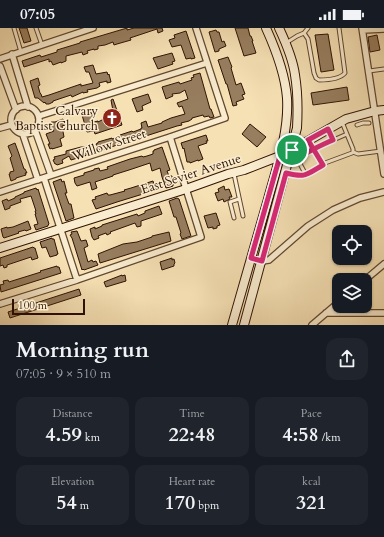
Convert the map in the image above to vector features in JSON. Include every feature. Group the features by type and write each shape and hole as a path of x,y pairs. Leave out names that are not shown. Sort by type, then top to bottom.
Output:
{"main road":[{"path":"266,28 280,62 287,97 287,140 296,148"},
{"path":"244,325 289,161 296,148 298,106 295,74 286,43 279,28"},
{"path":"274,46 286,43"},
{"name":"East Sevier Avenue","path":"0,248 244,170 296,148 346,119 361,114 384,110"},
{"path":"232,325 280,156 286,121"},
{"path":"280,156 284,166 285,176"},
{"path":"251,258 262,261"}],"street":[{"path":"0,59 93,28"},
{"path":"39,116 207,63 196,28"},
{"path":"384,29 362,29 382,151 384,174"},
{"path":"12,54 28,106"},
{"name":"Willow Street","path":"0,192 225,118 207,63"},
{"path":"0,66 16,110"},
{"path":"23,135 32,133 38,126 39,122 39,116 35,110 28,106 24,106 16,110 11,117 11,125 16,131 23,135 60,228 77,280"},
{"path":"0,128 11,125"},
{"path":"35,130 51,175"},
{"path":"0,304 77,280 201,237 170,137"},
{"path":"262,261 269,260 308,226 333,210 360,198 384,192"},
{"path":"372,274 384,264"},
{"path":"312,325 332,308"},
{"path":"326,313 384,313"}],"lane":[{"path":"14,28 21,52"},
{"path":"36,28 42,45"},
{"path":"286,43 304,33 308,28"},
{"path":"304,33 308,39 316,78 318,80 324,80 340,77 345,73 339,28"},
{"path":"369,71 384,69"},
{"path":"361,114 364,123"},
{"path":"342,121 353,152"},
{"path":"357,125 369,123"},
{"path":"328,129 333,140"},
{"path":"306,175 298,159 304,154 347,134"},
{"path":"317,136 322,145"},
{"path":"308,140 323,165"},
{"path":"296,148 304,154"},
{"path":"285,176 304,176 323,165 353,152 358,154 382,151"},
{"path":"289,161 299,162"},
{"path":"233,173 243,216"},
{"path":"234,218 230,202 239,199"}],"building":[{"path":"19,28 27,28 31,41 24,43"},
{"path":"127,28 127,30 134,28 162,28 163,31 158,33 157,29 130,38 131,40 114,45 113,42 98,46 98,49 87,51 88,53 83,55 82,52 66,56 66,61 61,63 53,65 51,61 49,62 49,59 24,67 22,61 40,55 41,57 57,52 57,50 80,42"},
{"path":"235,28 248,28 256,53 244,56"},
{"path":"216,30 219,32 222,42 224,41 226,46 215,52 209,32"},
{"path":"186,31 195,58 186,59 181,45 172,47 169,40 175,38 174,35"},
{"path":"328,34 334,70 321,72 315,35"},
{"path":"377,35 380,50 370,52 368,37"},
{"path":"172,53 175,61 172,62 173,64 158,69 153,58"},
{"path":"228,57 236,85 241,83 245,94 242,95 244,99 236,102 237,105 233,106 218,60"},
{"path":"93,65 96,74 107,72 111,82 107,83 107,81 99,83 100,86 87,90 88,92 83,92 72,97 71,95 53,101 49,104 35,98 30,81 38,78 40,85 38,86 42,97 81,84 81,86 93,83 89,72 86,72 84,67"},
{"path":"200,73 210,109 214,117 204,117 203,115 192,118 189,121 181,123 182,125 124,143 123,141 117,145 100,151 96,144 98,142 120,137 120,135 141,129 141,123 146,121 148,127 185,114 182,106 179,107 177,103 188,99 185,90 180,93 172,94 173,96 166,99 162,87 192,80 191,78 194,77 193,75"},
{"path":"347,87 349,100 313,105 311,93"},
{"path":"148,94 151,102 142,106 143,110 137,112 132,99"},
{"name":"Calvary Baptist Church","path":"113,99 122,125 95,134 94,131 87,132 82,115 91,112 94,122 98,122 108,117 106,112 113,111 111,100"},
{"path":"63,119 65,125 62,126 64,137 60,139 62,146 50,149 48,144 50,144 46,134 54,131 50,125 52,125 51,122"},
{"path":"250,124 266,137 257,147 242,134"},
{"path":"206,135 208,141 206,141 207,143 198,146 203,159 190,163 187,162 184,148 183,149 181,143"},
{"path":"15,143 24,169 27,173 25,173 26,175 11,181 9,174 10,172 14,171 10,158 12,156 8,146"},
{"path":"91,145 94,153 71,160 69,156 62,160 63,163 57,165 53,160 55,159 54,157 66,154 66,151"},
{"path":"162,147 170,170 167,171 169,176 172,176 173,186 166,188 160,168 152,171 150,163 95,182 97,188 92,190 90,182 77,186 75,183 74,178 84,175 84,173 99,168 100,171 108,169 107,167 130,159 153,154 154,150"},
{"path":"61,179 62,182 64,181 67,193 65,193 69,204 71,204 74,218 66,221 53,182"},
{"path":"153,181 155,188 154,190 142,192 143,194 96,209 92,200 96,199 95,197 107,193 110,195"},
{"path":"224,186 225,190 229,189 232,197 229,197 230,199 224,202 223,199 218,201 215,193 219,192 218,189"},
{"path":"36,188 37,190 38,189 49,224 48,226 36,230 34,225 38,224 35,214 36,211 31,196 20,199 21,202 10,206 10,208 5,210 2,201 7,199 8,201 24,192"},
{"path":"177,198 179,199 191,236 182,239 176,217 174,217 169,201"},
{"path":"159,206 162,214 141,221 141,226 137,227 135,223 110,232 111,233 107,235 106,233 98,236 99,238 94,240 92,237 90,229 95,227 95,229 102,225 137,214 138,216 145,213 145,211"},
{"path":"216,213 220,225 213,229 213,227 208,228 204,216"},
{"path":"28,221 31,229 18,232 19,233 4,238 3,237 1,229 13,227"},
{"path":"77,231 81,241 86,240 88,246 84,248 88,262 92,260 93,262 96,261 98,265 82,270 70,235 72,234 71,232"},
{"path":"169,232 171,241 100,263 98,254 123,244 137,242 152,236"},
{"path":"52,238 54,239 58,254 50,257 46,247 42,248 40,242"},
{"path":"33,247 35,248 38,258 32,260 31,257 7,265 7,267 4,268 3,265 0,266 0,258"},
{"path":"172,258 172,260 174,259 175,263 174,266 162,270 160,262"},
{"path":"57,266 59,267 61,273 1,292 0,285 4,284 3,281 8,280 9,282"},
{"path":"125,275 126,281 106,287 104,282"},
{"path":"79,289 81,295 10,318 8,312"}],"place":[{"name":"Calvary Baptist Church","path":"112,118"}],"route":[{"path":"292,150 280,156 251,258 262,261 286,173 304,176 323,165 314,149 308,140 328,129 333,140 322,145 314,149 304,154 299,146 292,150"}]}
